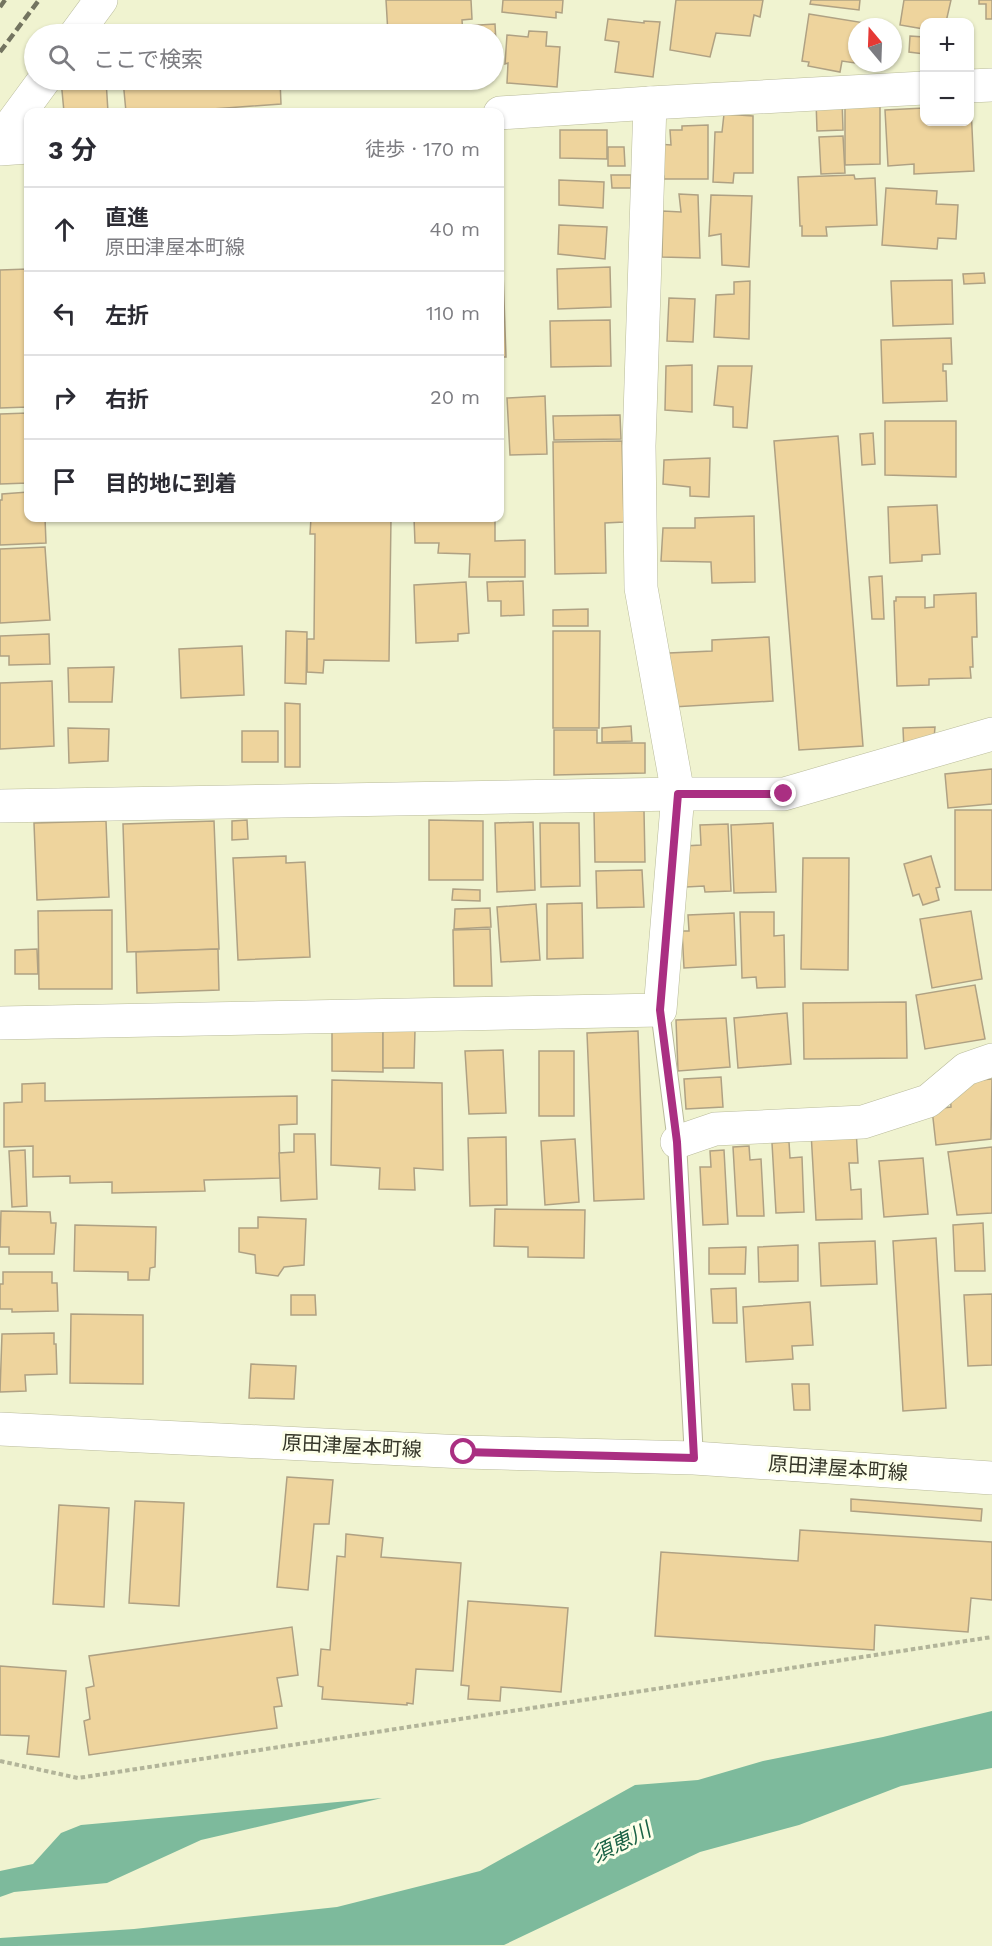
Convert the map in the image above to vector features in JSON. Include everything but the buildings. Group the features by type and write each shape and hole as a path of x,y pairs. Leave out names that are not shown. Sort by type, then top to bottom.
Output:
{"street":[{"path":"83,24 100,0"},
{"path":"974,86 992,85"},
{"path":"504,113 920,88"},
{"path":"0,140 37,90"},
{"path":"0,1023 660,1010 678,794 641,588 639,446 650,103"},
{"path":"0,149 24,147"},
{"path":"0,806 784,794 992,734"},
{"path":"677,1142 715,1129 863,1122 928,1101 966,1069 992,1060"},
{"name":"原田津屋本町線","path":"0,1429 464,1452 694,1458 992,1478"}],"lane":[{"path":"660,1010 677,1142 694,1458"}],"path":[{"path":"0,1761 78,1778 992,1637"}],"water":[{"name":"須恵川","path":"992,1711 992,1768 901,1786 799,1825 700,1852 504,1945 0,1946 0,1938 134,1929 337,1907 480,1871 635,1785 698,1780 763,1761 883,1737"},
{"path":"382,1798 201,1840 107,1883 14,1892 0,1897 0,1871 33,1864 61,1833 81,1825"}],"railway":[{"path":"0,7 5,0"},
{"path":"0,52 39,0"}],"route":[{"path":"464,1452 694,1458 677,1142 660,1010 678,794 784,794"}]}
